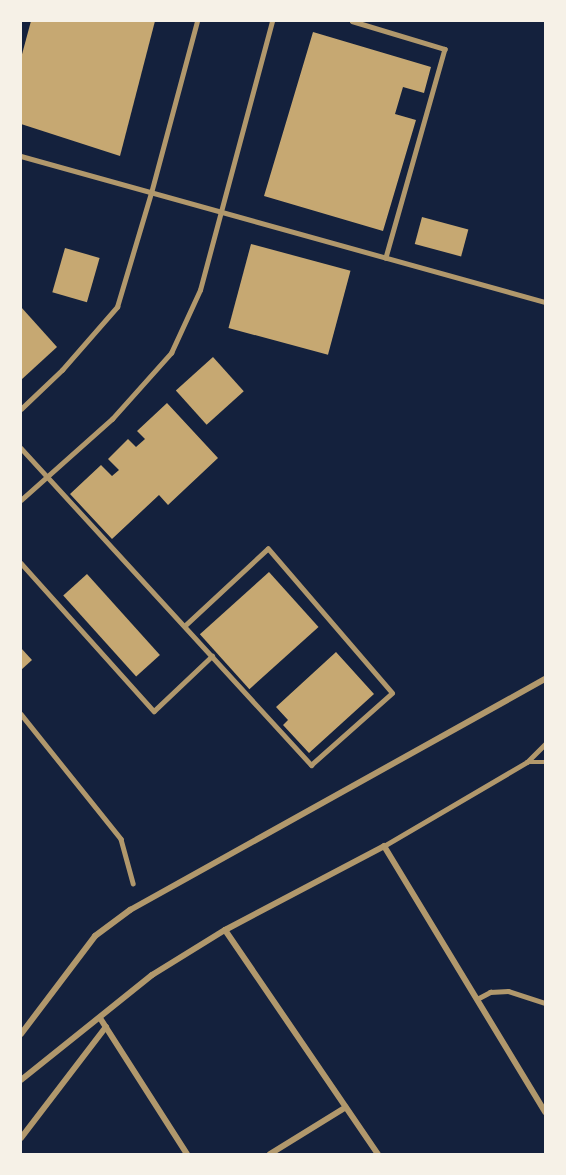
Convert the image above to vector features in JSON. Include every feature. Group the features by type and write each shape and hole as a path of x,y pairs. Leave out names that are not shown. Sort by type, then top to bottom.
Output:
{"street":[{"path":"21,1034 95,936 130,910 545,679"},
{"path":"21,1080 152,975 225,930 384,846 545,1112"},
{"path":"225,930 378,1154"},
{"path":"100,1018 187,1154"},
{"path":"21,1138 106,1028"},
{"path":"270,1154 346,1107"}],"lane":[{"path":"21,409 62,370 117,307 151,193 197,21"},
{"path":"21,500 112,419 171,353 200,290 272,21"},
{"path":"352,21 445,49 386,258"},
{"path":"21,156 545,302"},
{"path":"21,448 311,765 392,693 268,549 185,626"},
{"path":"21,563 154,711 212,656"},
{"path":"21,714 121,839 133,883"},
{"path":"384,846 527,762 545,744"},
{"path":"527,762 545,762"},
{"path":"477,999 490,992 508,991 545,1003"}],"building":[{"path":"31,21 155,21 120,156 21,124 21,58"},
{"path":"313,32 431,67 424,93 403,87 395,114 416,120 383,231 264,196"},
{"path":"422,217 468,229 461,256 415,244"},
{"path":"251,244 350,271 328,355 228,328"},
{"path":"65,248 100,258 87,302 52,292"},
{"path":"21,307 57,347 21,380"},
{"path":"213,357 244,391 207,425 176,390"},
{"path":"167,403 218,458 168,505 159,495 112,539 70,494 101,465 112,476 119,470 108,459 128,439 136,447 145,439 137,431"},
{"path":"269,572 319,627 249,689 200,634"},
{"path":"87,574 160,655 136,676 63,595"},
{"path":"21,648 32,660 21,670"},
{"path":"336,652 374,694 309,753 283,725 288,720 276,707"}]}
